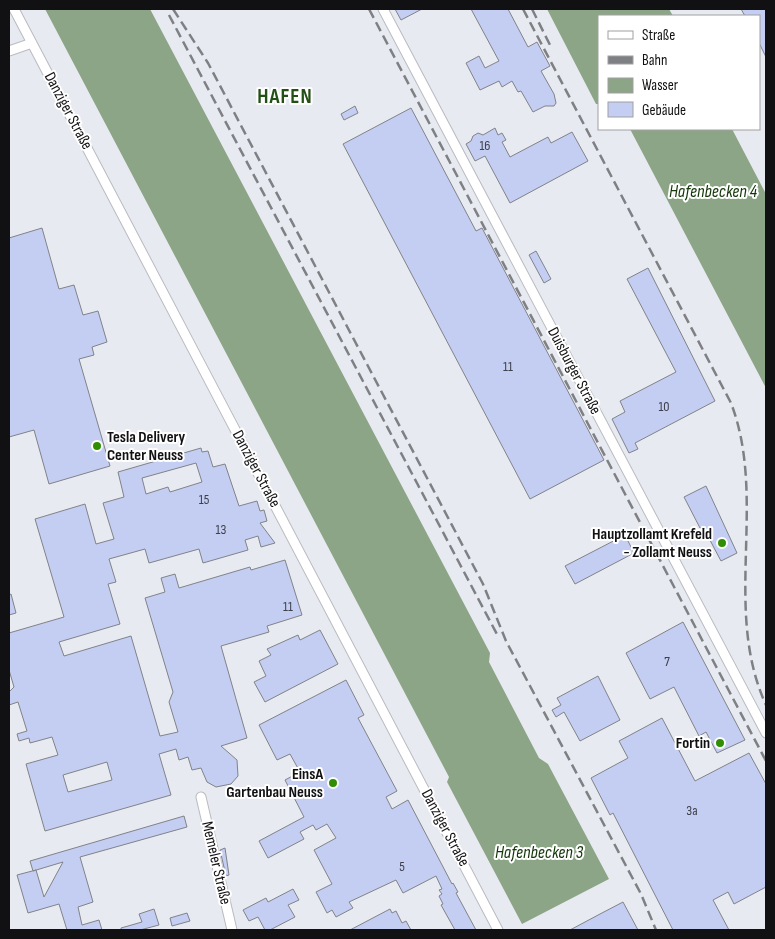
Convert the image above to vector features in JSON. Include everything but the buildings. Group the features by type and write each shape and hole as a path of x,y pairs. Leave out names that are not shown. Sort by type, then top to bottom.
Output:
{"street":[{"name":"Danziger Straße","path":"14,9 498,930"},
{"name":"Duisburger Straße","path":"383,9 766,733"},
{"path":"9,51 32,43"},
{"name":"Memeler Straße","path":"201,796 232,930"}],"water":[{"name":"Hafenbecken 3","path":"45,9 150,9 490,653 489,662 539,758 548,764 609,879 522,924 447,782 449,777"},
{"path":"547,9 669,9 672,15 598,15 598,104 596,104"},
{"name":"Hafenbecken 4","path":"631,130 733,130 766,194 766,388"}],"railway":[{"path":"173,9 208,63 483,584 506,641 641,894 656,930"},
{"path":"369,9 766,761"},
{"path":"523,9 731,403 741,440 746,478 745,593 747,631 753,668 766,705"},
{"path":"532,9 552,49"},
{"path":"169,15 499,638"}],"place":[{"name":"Tesla Delivery Center Neuss","path":"97,446"},
{"name":"Hauptzollamt Krefeld - Zollamt Neuss","path":"722,543"},
{"name":"Fortin","path":"720,743"},
{"name":"EinsA Gartenbau Neuss","path":"333,783"}],"district":[{"name":"HAFEN","path":"285,96"}]}
